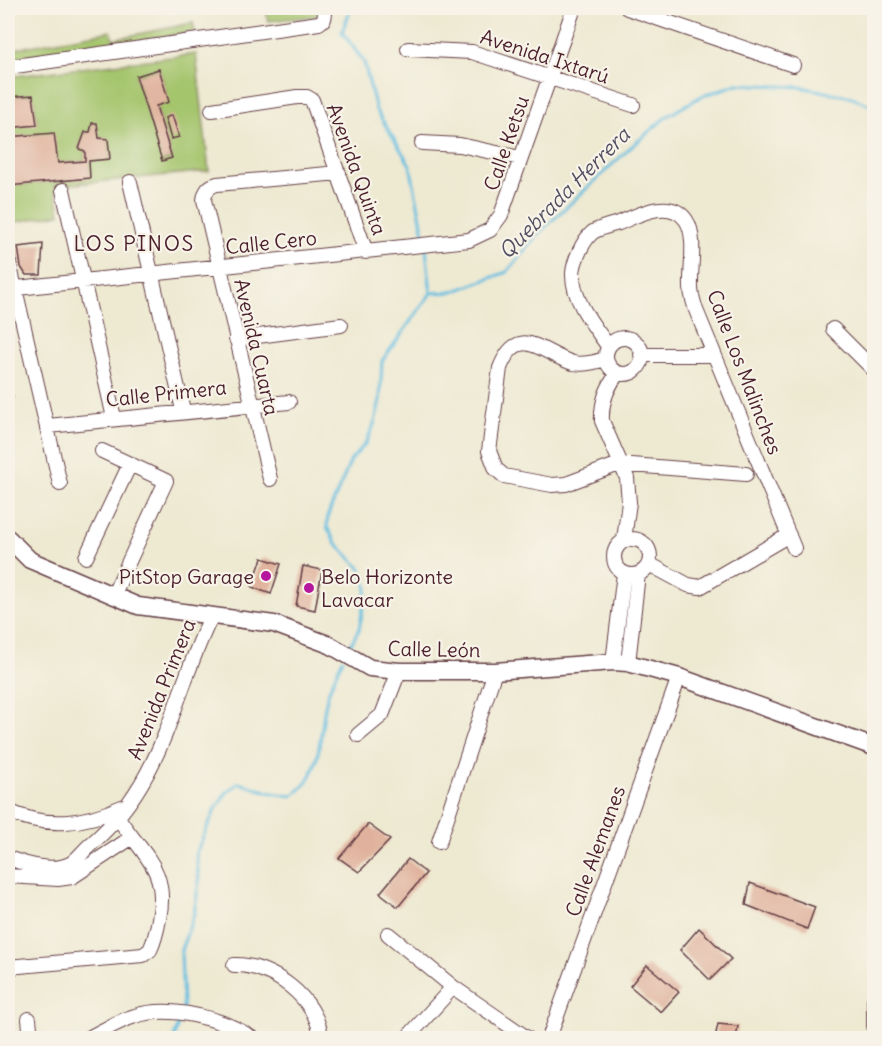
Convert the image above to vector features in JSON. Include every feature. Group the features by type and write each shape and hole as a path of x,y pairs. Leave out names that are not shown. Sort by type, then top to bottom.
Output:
{"main road":[{"name":"Calle León","path":"8,538 30,560 113,596 158,610 274,624 330,645 352,660 370,668 399,671 495,671 621,663 679,677 874,747"}],"street":[{"path":"8,67 319,23 324,19 326,8"},
{"name":"Calle Ketsu","path":"425,245 469,240 490,230 501,215 574,8"},
{"path":"627,8 793,65"},
{"name":"Avenida Ixtarú","path":"408,50 471,52 633,105"},
{"name":"Avenida Quinta","path":"212,110 297,97 307,97 312,100 366,252"},
{"path":"422,143 460,145 520,159"},
{"name":"Avenida Cuarta","path":"270,479 250,405 204,200 208,189 217,184 339,173"},
{"path":"130,182 183,410"},
{"path":"63,190 114,418"},
{"name":"Calle Los Malinches","path":"607,353 588,318 577,292 573,274 584,244 593,232 661,208 675,210 686,220 690,232 691,290 714,355 735,400 792,542 700,587 688,585 650,564"},
{"name":"Calle Cero","path":"11,289 425,245"},
{"path":"8,258 11,289 48,426 60,484"},
{"path":"236,339 341,325"},
{"path":"833,329 874,370"},
{"path":"624,540 629,490 627,478 619,464 602,421 602,411 611,381 618,373 634,370 641,355 637,344 628,339 617,339 607,353 576,363 530,343 521,343 513,347 500,368 489,451 491,461 504,476 552,485 566,484 619,464 746,474"},
{"path":"607,353 618,373"},
{"path":"641,355 714,355"},
{"name":"Calle Primera","path":"48,426 183,410 289,402"},
{"path":"102,451 166,482 113,596"},
{"path":"86,557 130,464"},
{"path":"631,538 643,541 650,552 650,564 638,574 621,663 624,573 614,559 616,547 624,540 631,538"},
{"path":"8,550 30,560"},
{"path":"624,573 638,574"},
{"name":"Avenida Primera","path":"8,858 52,868 70,864 99,838 130,804 160,751 194,653 212,615"},
{"path":"358,735 382,715 399,671"},
{"path":"439,842 495,671"},
{"name":"Calle Alemanes","path":"549,1038 679,677"},
{"path":"8,811 35,820 69,823 95,819 130,804"},
{"path":"8,967 143,955 150,950 163,899 161,883 154,867 117,816"},
{"path":"99,838 110,851 138,854 154,867"},
{"path":"8,876 58,879 72,877 131,838"},
{"path":"388,934 453,987 527,1038"},
{"path":"234,965 250,964 285,982 315,1014 321,1038"},
{"path":"407,1038 453,987"},
{"path":"874,1000 874,1026"},
{"path":"88,1038 138,1015 170,1011 211,1020 252,1038"},
{"path":"29,1019 31,1038"}],"green space":[{"path":"265,8 323,8 318,16 268,21"},
{"path":"193,23 195,32 8,60 8,50 111,31 113,39"},
{"path":"196,54 209,171 55,186 60,214 11,223 8,212 8,186 90,178 89,161 110,158 108,139 99,138 92,123 90,132 85,132 79,148 85,151 85,161 58,163 53,133 8,137 8,128 37,124 33,95 8,97 8,77","holes":["159,69 169,101 156,106 172,158 163,161 136,76"]}],"building":[{"path":"159,69 169,102 156,106 172,158 162,161 136,76"},
{"path":"33,95 37,125 8,128 8,97"},
{"path":"172,115 179,137 171,139 165,118"},
{"path":"92,123 97,123 99,138 108,139 110,159 89,161 90,178 8,186 8,137 54,133 58,163 85,161 85,151 79,149 85,132 90,132"},
{"path":"43,244 41,275 26,275 21,267 18,247"},
{"path":"10,383 13,398 8,399 8,384"},
{"name":"PitStop Garage","path":"262,558 281,564 271,594 252,587"},
{"name":"Belo Horizonte Lavacar","path":"303,566 322,570 315,610 296,606"},
{"path":"368,824 390,840 359,872 339,858"},
{"path":"408,859 426,873 398,907 380,893"},
{"path":"750,883 815,907 807,929 746,905"},
{"path":"699,928 731,959 710,980 680,950"},
{"path":"647,965 679,992 661,1012 630,986"},
{"path":"718,1024 738,1026 736,1038 715,1038"}],"waterway":[{"path":"351,8 342,32 364,62 376,110 410,165 425,239"},
{"name":"Quebrada Herrera","path":"349,648 359,629 367,588 361,569 335,542 327,527 328,515 351,460 366,443 375,422 380,400 382,361 431,293 452,292 507,272 541,231 629,149 666,117 700,97 737,84 800,87 852,97 874,107"},
{"path":"426,249 431,293"},
{"name":"Quebrada Herrera","path":"183,1008 181,950 194,914 199,881 196,853 215,810 227,792 239,783 272,793 292,796 303,787 315,764 328,693 343,659"},
{"name":"Quebrada Herrera","path":"174,1038 180,1017"}],"place":[{"name":"PitStop Garage","path":"266,576"},
{"name":"Belo Horizonte Lavacar","path":"309,588"}],"district":[{"name":"LOS PINOS","path":"134,243"}]}
